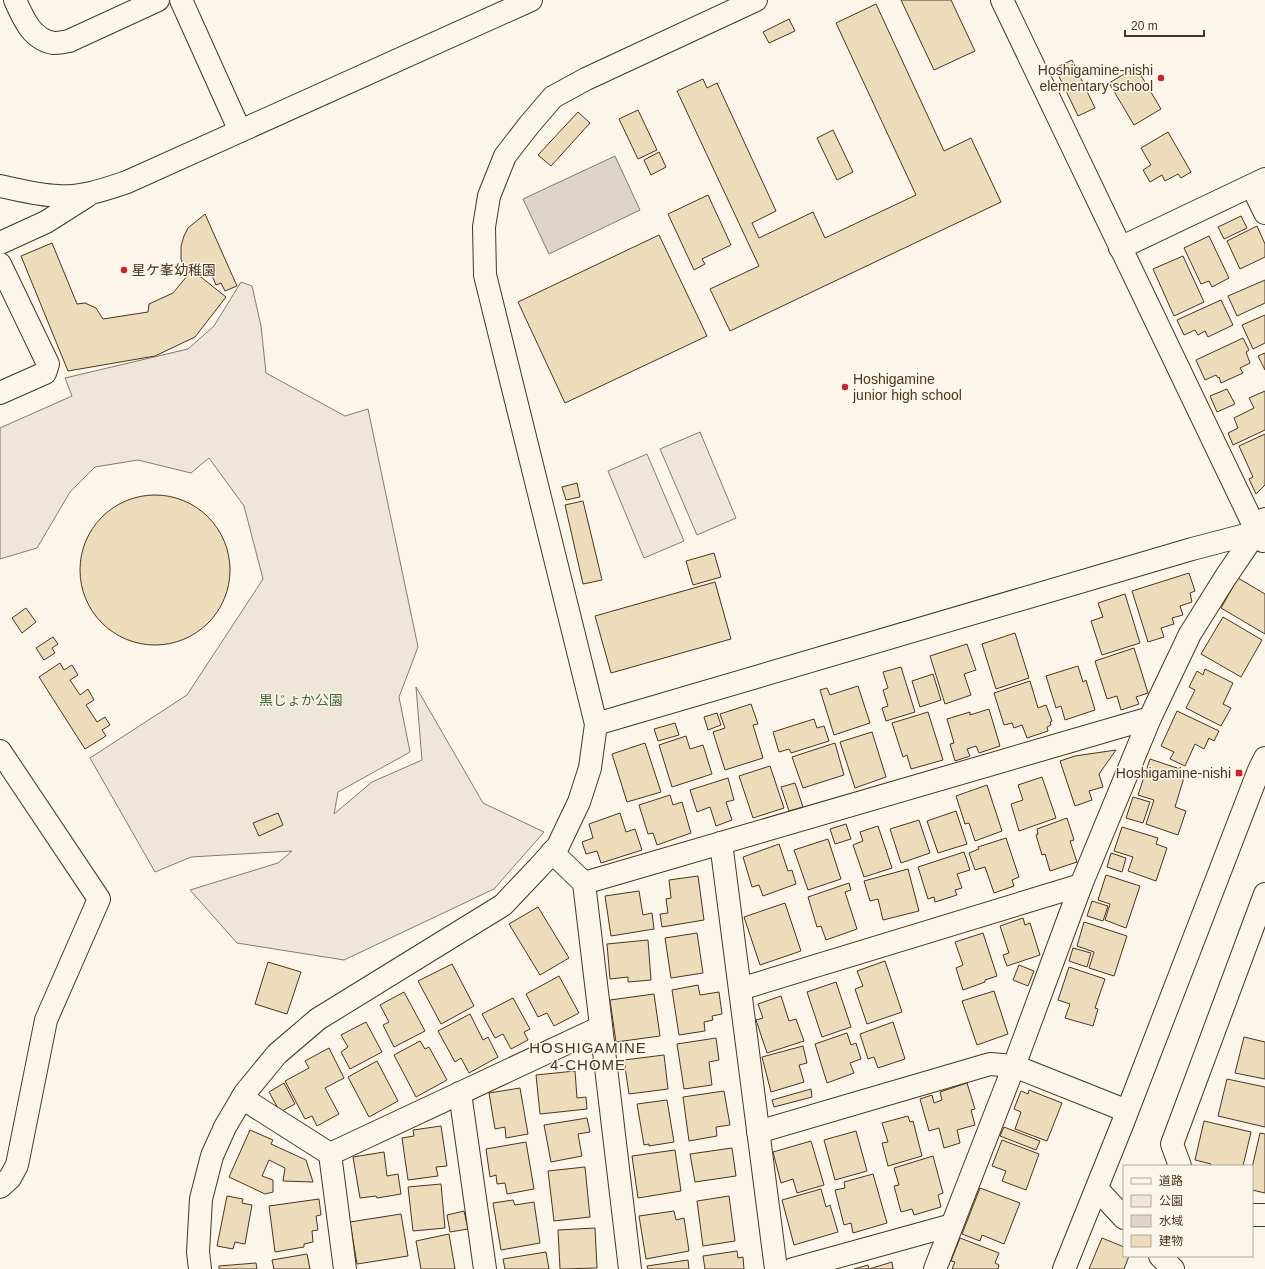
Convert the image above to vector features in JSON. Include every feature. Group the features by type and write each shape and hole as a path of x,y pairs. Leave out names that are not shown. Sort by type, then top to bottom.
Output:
{"street":[{"path":"15,0 31,30 41,39 55,43 69,41 158,0"},
{"path":"181,0 240,131"},
{"path":"0,186 59,197 91,193 127,182 531,0"},
{"path":"200,1269 198,1252 201,1207 212,1156 225,1127 242,1098 277,1054 318,1019 503,905 558,846 579,802 590,768 596,724 485,275 484,227 489,196 505,156 553,97 586,79 756,0"},
{"path":"1002,0 1120,248 1262,531"},
{"path":"1120,248 1258,182 1265,213"},
{"path":"0,243 46,222 91,193"},
{"path":"0,264 48,364 45,374 0,393"},
{"path":"596,724 1184,551 1262,531"},
{"path":"935,1269 1014,1066 1081,885 1150,718 1190,634 1225,578 1262,531"},
{"path":"584,883 1150,718"},
{"path":"0,751 99,899 46,1020 17,1164 10,1178 0,1187"},
{"path":"1064,1269 1265,758"},
{"path":"721,843 776,1269"},
{"path":"552,852 584,883 630,1269"},
{"path":"740,988 1081,885"},
{"path":"1180,1165 1172,1144 1265,894"},
{"path":"330,1154 601,1027"},
{"path":"758,1132 990,1064 1014,1066 1127,1111"},
{"path":"460,1093 485,1269"},
{"path":"242,1098 330,1154"},
{"path":"330,1154 345,1269"},
{"path":"1096,1189 1123,1217"},
{"path":"1253,1215 1265,1215"},
{"path":"793,1269 952,1225"},
{"path":"1161,1257 1173,1269"}],"green space":[{"name":"黒じょか公園","path":"241,282 252,286 261,326 266,373 345,416 368,409 418,647 399,697 410,752 338,792 334,814 372,782 422,760 416,687 483,803 544,832 494,889 344,960 237,943 190,890 278,863 292,851 191,857 155,872 90,758 187,695 263,579 244,506 209,458 191,473 138,460 95,467 70,492 37,548 0,559 0,428 72,396 65,378 188,349 214,326"},
{"path":"700,432 736,518 697,535 660,449"},
{"path":"647,454 684,541 644,558 608,471"}],"water":[{"path":"615,156 640,210 549,254 523,199"}],"building":[{"path":"901,0 951,0 975,51 934,70"},
{"path":"876,4 944,151 971,138 1001,202 730,331 710,289 759,266 677,91 703,79 707,88 717,83 776,211 752,223 759,238 813,212 825,238 916,195 836,23"},
{"path":"789,19 795,31 769,43 763,32"},
{"path":"1072,60 1095,108 1078,116 1055,68"},
{"path":"1136,67 1161,109 1134,125 1109,83"},
{"path":"638,110 657,150 638,159 619,119"},
{"path":"578,112 590,123 551,166 538,155"},
{"path":"833,130 853,172 837,180 817,138"},
{"path":"1168,132 1191,172 1181,178 1178,174 1165,181 1162,175 1150,182 1143,170 1151,165 1141,148"},
{"path":"659,152 666,167 651,175 644,160"},
{"path":"708,195 731,245 702,259 705,264 694,270 668,214"},
{"path":"205,214 237,286 225,291 221,283 216,285 210,271 203,274 199,266 186,272 181,259 181,246 188,228"},
{"path":"1241,216 1247,228 1224,239 1218,227"},
{"path":"1257,226 1265,244 1265,257 1240,269 1227,241"},
{"path":"659,235 707,336 565,403 518,302"},
{"path":"1209,236 1229,278 1212,287 1209,281 1201,284 1184,248"},
{"path":"52,243 77,304 85,303 96,308 103,319 148,312 149,304 173,293 192,270 226,297 195,337 155,356 68,371 21,256"},
{"path":"1183,256 1204,302 1174,316 1153,269"},
{"path":"1265,280 1265,303 1237,316 1228,296"},
{"path":"1221,300 1233,325 1208,337 1205,331 1198,335 1195,330 1184,335 1177,320"},
{"path":"1265,315 1265,343 1253,349 1242,325"},
{"path":"1243,338 1249,350 1246,352 1250,363 1240,368 1243,373 1221,383 1219,377 1218,378 1216,375 1205,380 1196,360"},
{"path":"1265,353 1265,370 1258,356"},
{"path":"1227,389 1235,404 1217,412 1210,396"},
{"path":"1265,391 1265,430 1233,445 1228,433 1238,428 1234,418 1254,408 1249,398"},
{"path":"1265,434 1265,485 1256,494 1249,479 1253,477 1239,446"},
{"path":"577,483 580,497 566,500 562,487"},
{"path":"148,495 162,495 177,498 190,504 203,512 213,522 227,548 230,570 229,585 224,599 213,618 203,628 177,642 162,645 148,645 133,642 120,636 107,628 97,618 83,592 80,577 80,563 83,548 89,535 97,522 107,512 133,498"},
{"path":"583,501 602,580 583,584 565,505"},
{"path":"714,553 721,577 693,585 686,561"},
{"path":"1189,573 1195,591 1190,593 1192,602 1180,606 1183,615 1172,618 1174,624 1161,628 1164,637 1148,642 1132,591"},
{"path":"1238,578 1265,594 1265,634 1221,608"},
{"path":"715,582 731,639 611,673 595,616"},
{"path":"1125,594 1140,643 1102,655 1091,621 1103,617 1098,603"},
{"path":"26,608 36,622 22,633 12,618"},
{"path":"1223,617 1262,640 1241,677 1201,654"},
{"path":"1015,633 1029,678 996,689 982,644"},
{"path":"53,637 58,644 52,648 55,653 44,660 36,648"},
{"path":"967,644 976,670 964,674 971,695 945,704 930,656"},
{"path":"1134,648 1148,693 1136,697 1139,704 1121,710 1117,696 1107,699 1095,661"},
{"path":"60,663 64,670 72,665 78,675 70,680 80,695 88,689 94,700 86,705 97,722 105,717 110,725 102,730 106,736 85,749 39,677"},
{"path":"1078,666 1083,682 1086,680 1095,710 1065,720 1061,706 1056,708 1046,676"},
{"path":"901,667 915,712 886,721 882,708 888,706 883,690 888,688 883,672"},
{"path":"1205,669 1233,683 1223,704 1231,708 1221,726 1186,708 1195,690 1189,687 1197,671 1203,675"},
{"path":"933,674 941,700 920,707 912,681"},
{"path":"1030,681 1038,708 1046,705 1052,721 1050,722 1051,725 1047,727 1048,731 1027,738 1022,725 1014,728 1012,723 1004,725 994,693"},
{"path":"858,686 870,723 834,735 820,690 827,688 830,695"},
{"path":"751,704 758,724 753,725 763,758 725,770 713,732 725,728 720,714"},
{"path":"989,709 1000,746 979,753 976,746 967,749 970,756 955,761 950,744 954,743 947,719 970,712 970,715"},
{"path":"1177,711 1219,731 1214,741 1209,738 1204,749 1195,744 1185,766 1170,759 1174,752 1161,746"},
{"path":"928,712 943,760 911,769 907,755 903,757 892,723"},
{"path":"717,713 721,725 708,730 704,717"},
{"path":"814,719 817,728 824,726 829,741 791,753 789,749 779,752 773,732"},
{"path":"675,723 679,735 658,741 654,729"},
{"path":"872,732 886,777 855,788 840,742"},
{"path":"686,736 690,749 703,745 712,774 672,787 659,745"},
{"path":"645,743 661,792 627,802 612,754"},
{"path":"835,743 844,775 803,788 792,757"},
{"path":"1116,750 1099,774 1103,787 1089,791 1092,800 1075,806 1060,761 1075,756"},
{"path":"1150,759 1186,771 1175,807 1186,811 1178,835 1146,824 1154,800 1138,795"},
{"path":"770,766 784,808 753,818 739,776"},
{"path":"1042,777 1056,818 1019,831 1011,804 1023,800 1018,785"},
{"path":"728,778 734,800 726,802 732,820 716,826 710,807 697,812 690,790"},
{"path":"795,783 803,807 789,811 781,787"},
{"path":"987,785 1002,831 975,841 969,823 965,824 956,796"},
{"path":"670,795 673,805 682,802 691,833 657,845 653,833 648,834 639,805"},
{"path":"1133,797 1150,802 1143,823 1126,818"},
{"path":"956,811 967,844 938,853 927,821"},
{"path":"278,813 283,825 259,836 253,823"},
{"path":"620,813 626,832 635,829 642,850 601,863 597,851 586,854 582,842 593,838 589,824"},
{"path":"1067,818 1074,840 1070,841 1077,862 1050,871 1045,854 1042,855 1036,835 1038,834 1037,829"},
{"path":"919,820 930,853 901,863 890,829"},
{"path":"846,824 851,839 835,844 830,829"},
{"path":"878,826 892,868 864,877 853,845 863,841 860,832"},
{"path":"1122,827 1158,838 1156,844 1167,848 1156,881 1128,871 1133,857 1114,851"},
{"path":"1006,838 1019,877 1012,880 1014,886 994,893 985,867 975,870 969,853 979,849 978,847"},
{"path":"828,839 841,879 808,890 794,850"},
{"path":"779,844 788,871 792,870 796,884 763,896 759,885 752,887 743,857"},
{"path":"964,852 970,870 957,874 962,888 955,890 957,895 935,902 934,897 928,899 918,867"},
{"path":"1111,853 1126,858 1122,872 1107,867"},
{"path":"908,869 919,911 883,920 878,899 870,901 864,881"},
{"path":"1106,875 1140,886 1126,928 1105,920 1110,904 1098,900"},
{"path":"698,876 704,920 662,927 660,914 668,913 666,899 671,898 669,880"},
{"path":"849,883 851,890 845,892 857,929 826,940 821,926 817,927 808,897"},
{"path":"639,891 643,915 652,913 654,929 611,936 605,896"},
{"path":"1092,901 1108,906 1103,921 1087,916"},
{"path":"785,903 801,951 760,965 744,917"},
{"path":"538,907 569,958 540,975 509,924"},
{"path":"1023,918 1025,925 1030,923 1040,955 1007,966 1003,955 1009,953 1000,926"},
{"path":"1084,922 1127,936 1114,976 1089,968 1094,952 1077,946"},
{"path":"697,933 703,973 671,978 665,938"},
{"path":"983,933 997,976 963,990 956,968 963,965 955,942"},
{"path":"648,940 651,980 628,982 628,977 610,979 607,944"},
{"path":"1073,948 1091,953 1087,967 1069,961"},
{"path":"885,961 902,1012 867,1024 855,989 863,986 857,971"},
{"path":"268,962 301,972 287,1014 255,1004"},
{"path":"452,964 474,1006 441,1024 418,981"},
{"path":"1019,965 1034,971 1028,986 1013,980"},
{"path":"1069,967 1105,979 1095,1008 1098,1009 1093,1026 1065,1018 1070,1004 1058,1000"},
{"path":"559,976 579,1013 554,1026 547,1013 538,1017 526,994"},
{"path":"836,982 851,1027 822,1037 807,992"},
{"path":"698,985 700,995 719,992 722,1014 712,1016 713,1020 704,1022 705,1031 679,1035 672,990"},
{"path":"994,991 1008,1034 977,1045 962,1001"},
{"path":"404,992 425,1031 394,1047 383,1025 389,1022 380,1005"},
{"path":"654,994 660,1036 616,1042 610,1000"},
{"path":"781,996 789,1021 796,1019 804,1041 767,1053 756,1020 763,1018 758,1004"},
{"path":"513,998 530,1029 524,1032 528,1040 511,1049 503,1034 495,1038 482,1014"},
{"path":"470,1014 483,1040 488,1037 498,1057 469,1073 461,1058 455,1062 438,1031"},
{"path":"366,1022 382,1052 350,1069 341,1052 348,1047 341,1035"},
{"path":"893,1022 905,1059 878,1068 874,1057 868,1059 860,1034"},
{"path":"847,1033 851,1045 856,1043 861,1059 850,1063 854,1073 827,1083 815,1044"},
{"path":"1244,1037 1265,1042 1265,1079 1235,1073"},
{"path":"716,1038 719,1060 709,1062 712,1085 684,1089 677,1044"},
{"path":"420,1041 425,1049 429,1047 447,1080 416,1097 394,1055"},
{"path":"803,1046 807,1063 799,1065 804,1082 771,1092 762,1057"},
{"path":"329,1048 344,1078 325,1088 339,1114 317,1126 312,1116 305,1119 285,1081 309,1068 305,1061"},
{"path":"664,1055 668,1089 629,1094 624,1060"},
{"path":"377,1061 398,1101 369,1117 348,1077"},
{"path":"575,1071 577,1098 586,1097 587,1109 540,1114 536,1075"},
{"path":"1227,1079 1265,1087 1265,1127 1218,1116"},
{"path":"284,1083 295,1104 280,1112 269,1092"},
{"path":"967,1083 975,1109 971,1110 975,1125 957,1130 960,1143 944,1148 939,1128 929,1131 920,1099 932,1095 934,1103 942,1100 940,1092"},
{"path":"520,1088 528,1134 506,1138 505,1127 495,1129 489,1093"},
{"path":"811,1089 812,1097 774,1107 772,1100"},
{"path":"1029,1090 1062,1103 1047,1141 1015,1129 1021,1112 1014,1109 1021,1091 1028,1094"},
{"path":"724,1091 730,1125 716,1127 717,1136 689,1141 683,1097"},
{"path":"667,1100 674,1142 649,1146 649,1144 644,1145 637,1104"},
{"path":"908,1116 910,1122 913,1121 922,1156 888,1166 882,1143 888,1142 882,1123"},
{"path":"587,1118 590,1132 578,1134 582,1156 551,1162 544,1125"},
{"path":"1204,1121 1251,1132 1243,1165 1211,1165 1195,1160"},
{"path":"441,1126 447,1166 436,1167 438,1176 408,1180 402,1138 414,1136 413,1130"},
{"path":"1004,1127 1040,1141 1036,1150 1000,1136"},
{"path":"250,1130 273,1140 271,1144 306,1160 313,1182 283,1181 285,1168 269,1160 262,1176 273,1180 273,1192 265,1194 229,1177"},
{"path":"856,1131 867,1171 835,1180 824,1140"},
{"path":"1260,1133 1265,1134 1265,1193 1253,1190 1253,1165"},
{"path":"1002,1140 1039,1154 1026,1190 1002,1181 1006,1171 992,1166"},
{"path":"811,1141 824,1185 797,1193 793,1179 781,1183 773,1152"},
{"path":"526,1142 534,1189 507,1194 505,1183 497,1184 496,1175 490,1177 486,1149"},
{"path":"732,1148 736,1176 695,1182 690,1154"},
{"path":"675,1150 681,1191 638,1198 632,1156"},
{"path":"384,1152 387,1176 398,1174 401,1194 377,1198 376,1196 360,1198 353,1157"},
{"path":"933,1156 943,1193 938,1195 941,1207 914,1215 912,1209 901,1212 894,1186 899,1185 894,1168"},
{"path":"585,1167 590,1217 554,1221 548,1171"},
{"path":"873,1174 887,1223 853,1233 851,1223 844,1225 835,1190 845,1188 844,1182"},
{"path":"441,1184 445,1228 413,1231 408,1187"},
{"path":"980,1188 1020,1203 1004,1244 982,1235 980,1241 962,1234"},
{"path":"821,1189 826,1207 830,1205 838,1232 794,1245 782,1200"},
{"path":"227,1196 243,1199 242,1203 252,1205 245,1244 235,1242 233,1249 217,1246"},
{"path":"729,1196 735,1241 703,1246 697,1201"},
{"path":"319,1199 321,1215 316,1216 318,1230 312,1231 313,1242 304,1244 304,1247 275,1252 269,1206"},
{"path":"513,1200 515,1205 534,1202 540,1243 501,1250 493,1203"},
{"path":"464,1211 468,1229 450,1232 447,1215"},
{"path":"674,1211 676,1220 684,1218 689,1251 646,1259 639,1216"},
{"path":"401,1214 408,1256 357,1264 350,1222"},
{"path":"595,1228 597,1268 560,1269 558,1230"},
{"path":"449,1234 455,1269 421,1269 416,1241"},
{"path":"960,1238 999,1253 995,1263 999,1265 998,1269 952,1269 955,1262 951,1261"},
{"path":"1102,1238 1123,1247 1123,1257 1129,1257 1124,1269 1089,1269"},
{"path":"737,1251 738,1258 743,1257 744,1269 705,1269 703,1256"},
{"path":"546,1252 549,1269 505,1269 503,1259"},
{"path":"307,1254 310,1269 274,1269 272,1260"},
{"path":"688,1260 689,1269 648,1269 647,1266"},
{"path":"892,1262 893,1269 869,1269"},
{"path":"256,1263 257,1269 219,1269 219,1266"},
{"path":"868,1265 869,1269 854,1269"}],"place":[{"name":"Hoshigamine-nishi elementary school","path":"1161,78"},
{"name":"星ケ峯幼稚園","path":"124,270"},
{"name":"Hoshigamine junior high school","path":"845,387"},
{"name":"Hoshigamine-nishi","path":"1239,773"}],"district":[{"name":"HOSHIGAMINE 4-CHOME","path":"588,1056"}]}
